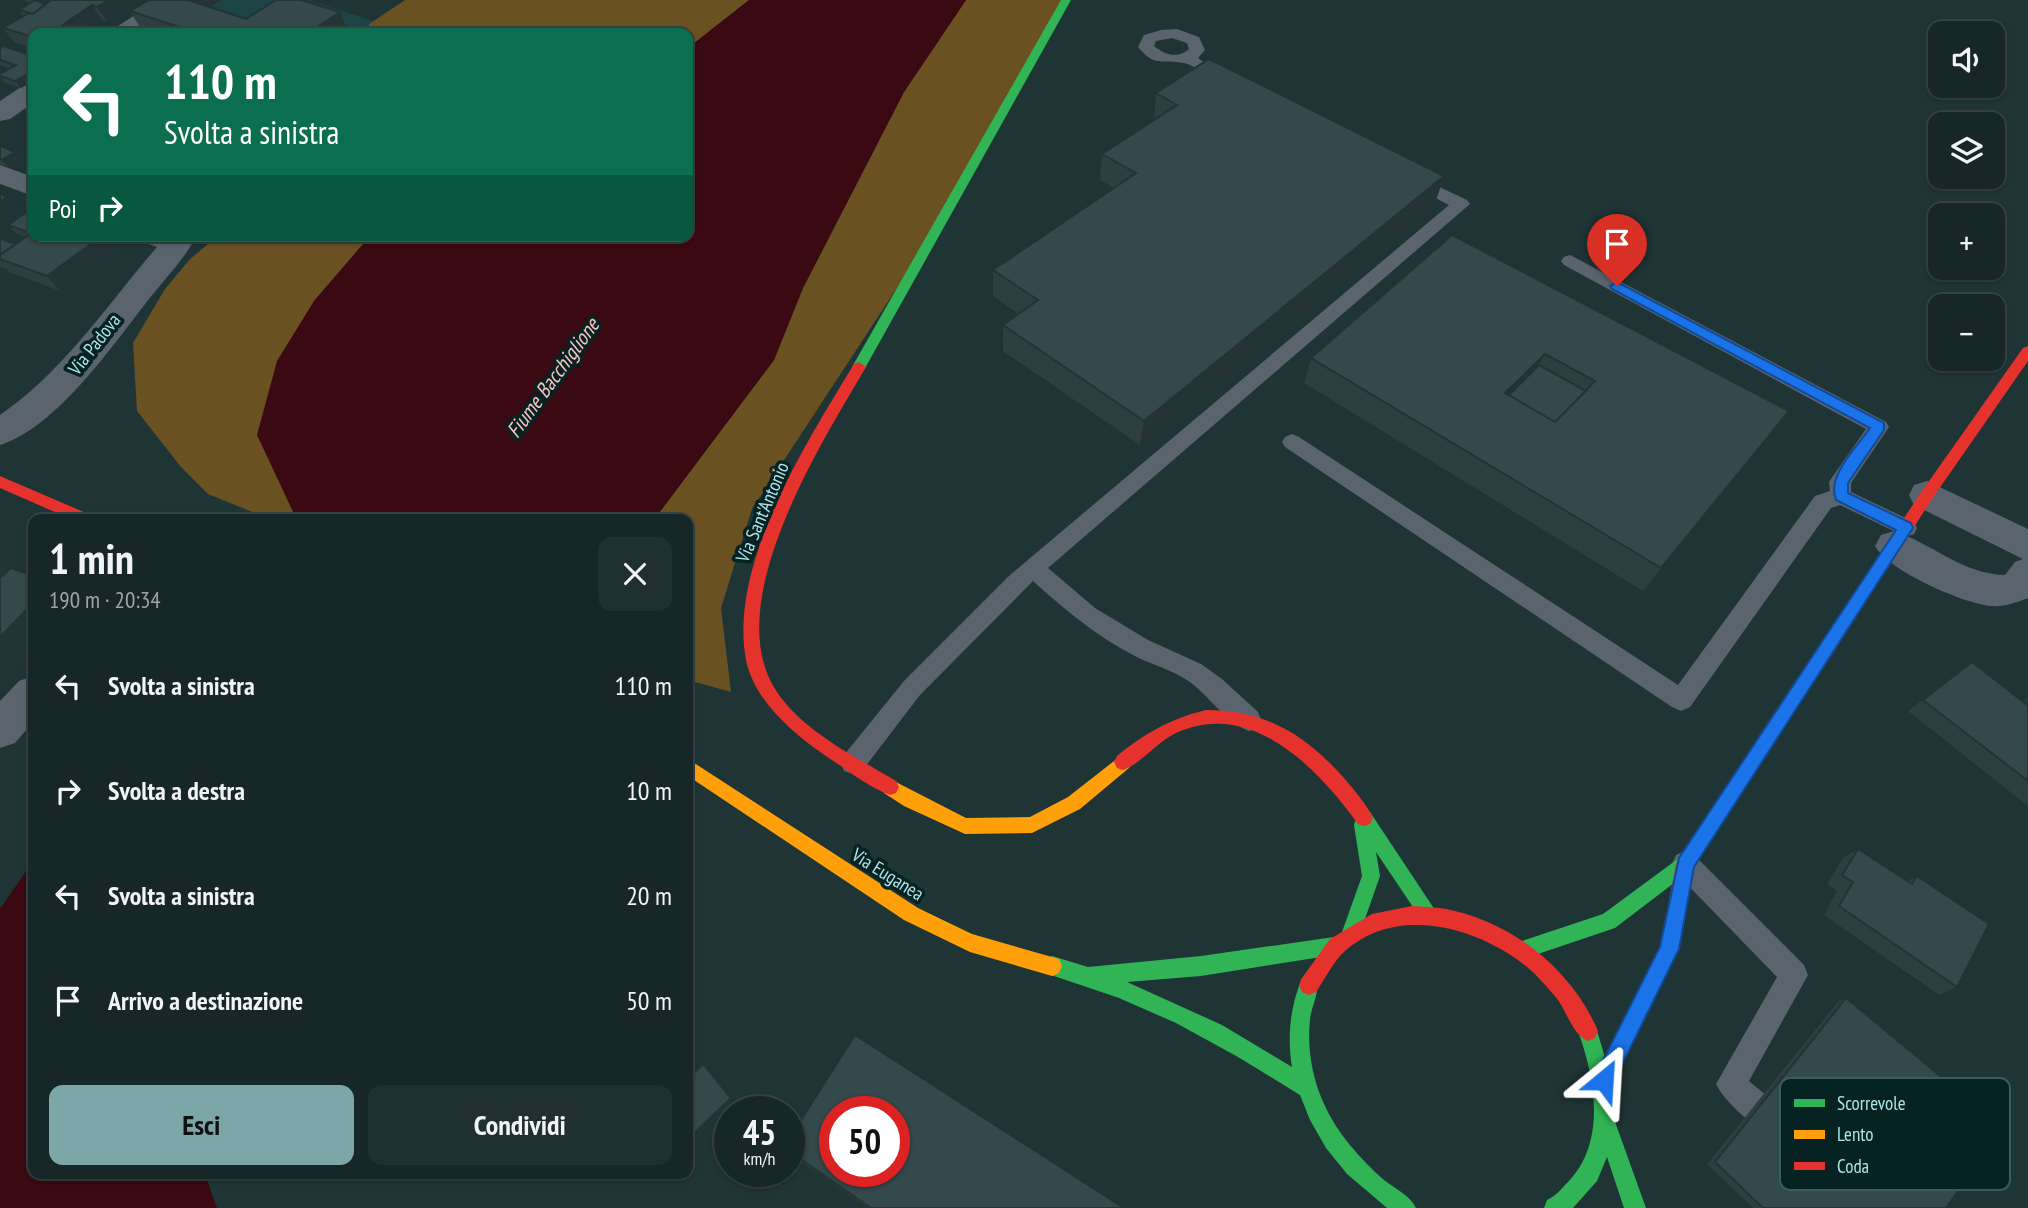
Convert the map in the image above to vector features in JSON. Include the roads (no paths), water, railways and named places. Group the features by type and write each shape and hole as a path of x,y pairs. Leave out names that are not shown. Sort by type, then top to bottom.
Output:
{"main road":[{"name":"Via Sant'Antonio","path":"1066,0 936,235 813,447 764,553 754,590 750,650 769,695 800,730 910,800 965,826 1032,825 1074,803 1127,758 1176,725 1212,716 1249,720 1287,737 1322,766 1361,813 1428,913"},
{"path":"1523,950 1608,921 1685,864 1927,495 2028,351"},
{"path":"0,482 74,514"},
{"name":"Via Euganea","path":"693,770 911,914 970,943 1086,975 1188,1018 1251,1051 1305,1087"},
{"path":"1351,932 1371,876 1361,813"},
{"path":"1604,1080 1669,949 1685,864"},
{"path":"1405,1208 1385,1196 1349,1166 1323,1127 1305,1087 1297,1046 1300,1007 1313,973 1334,946 1351,932 1387,917 1428,913 1460,918 1493,930 1523,950 1552,975 1576,1007 1594,1042 1604,1080 1605,1122 1634,1208"},
{"name":"Via Euganea","path":"1086,975 1201,966 1334,946"},
{"path":"1555,1208 1561,1205 1591,1168 1605,1122"}],"street":[{"path":"132,28 175,0"},
{"path":"0,113 28,94"},
{"path":"0,174 28,185"},
{"name":"Via Padova","path":"0,432 44,400 71,375 140,286 166,242"},
{"path":"1927,495 2028,546"},
{"path":"1900,537 1958,581 1993,592 2025,584"},
{"path":"0,730 28,699"}],"lane":[{"path":"1188,58 1242,92"},
{"path":"853,763 912,688 1034,568 1461,204 1400,173"},
{"path":"1570,261 1879,427 1840,482 1841,496"},
{"path":"1292,442 1681,700 1823,502 1841,496"},
{"path":"1841,496 1900,537"},
{"path":"1034,568 1087,615 1119,636 1192,671 1214,686 1249,720"},
{"path":"1685,864 1794,975 1731,1084 1780,1128"}],"water":[{"name":"Fiume Bacchiglione","path":"749,0 966,0 904,92 803,288 774,360 659,513 294,514 257,435 277,361 314,301 365,242 693,242 693,44"},
{"path":"28,868 28,1179 207,1179 217,1208 0,1208 0,909"}]}
